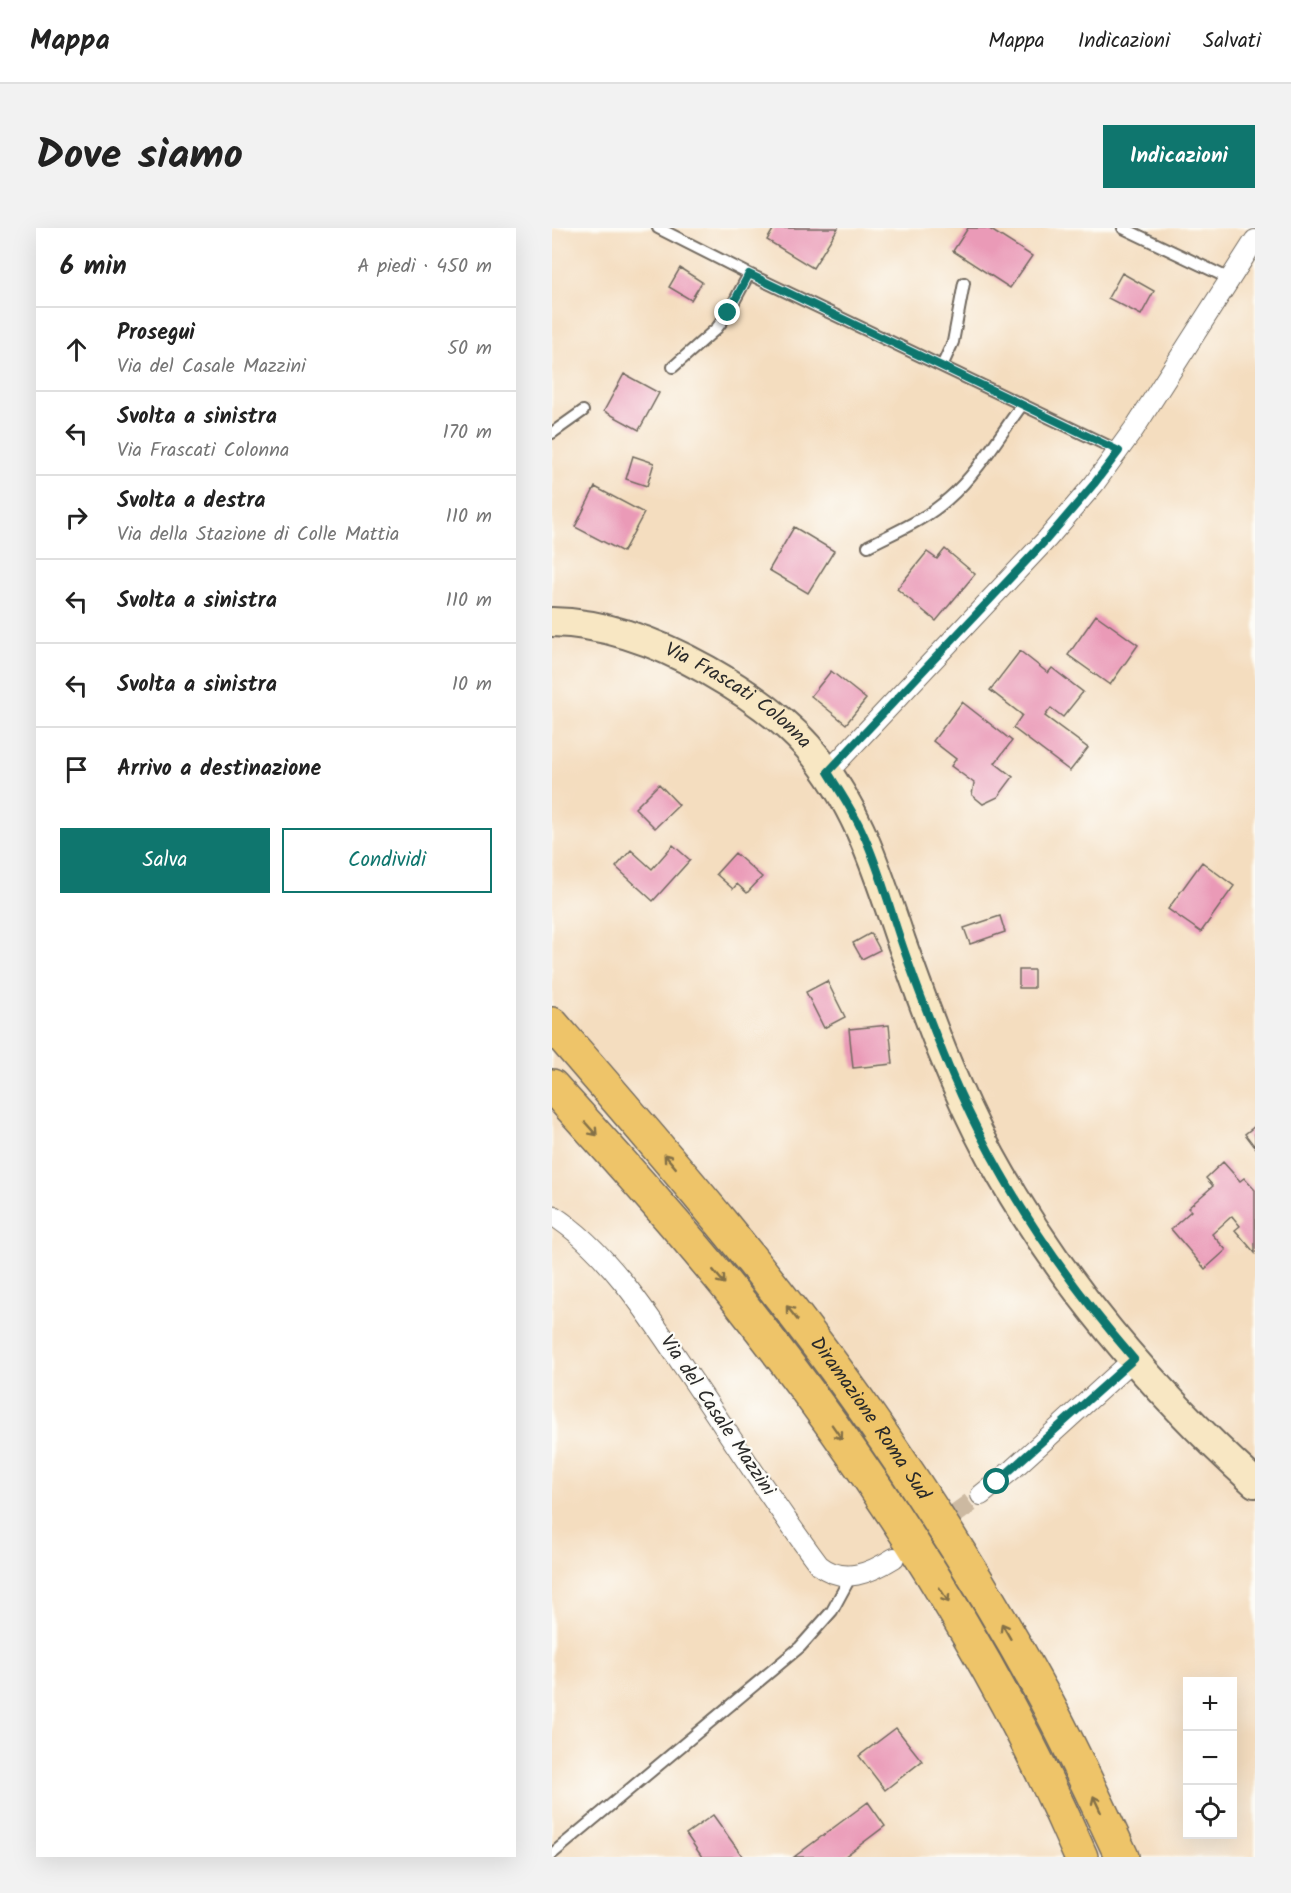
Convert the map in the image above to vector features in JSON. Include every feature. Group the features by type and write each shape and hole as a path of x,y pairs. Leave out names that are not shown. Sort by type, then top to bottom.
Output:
{"highway":[{"name":"Diramazione Roma Sud","path":"552,1024 687,1182 868,1415 952,1542 1029,1670 1077,1761 1122,1857"},
{"name":"Diramazione Roma Sud","path":"552,1086 736,1298 854,1456 936,1582 996,1682 1051,1789 1081,1857"}],"street":[{"path":"828,772 1047,539 1094,484 1119,451 1255,240"},
{"name":"Via Frascati Colonna","path":"552,622 616,631 647,640 684,657 740,690 777,716 828,772 853,813 869,847 918,988 944,1054 989,1153 1012,1194 1056,1262 1099,1318 1209,1439 1255,1483"},
{"name":"Via del Casale Mazzini","path":"552,1215 579,1235 633,1296 663,1336 819,1566 833,1574 851,1576"},
{"path":"981,1495 1013,1469 1134,1359"},
{"path":"851,1576 871,1570 894,1558"}],"lane":[{"path":"658,228 1119,451"},
{"path":"1123,228 1230,279"},
{"path":"673,367 717,328 749,274"},
{"path":"942,366 953,342 964,283"},
{"path":"868,546 910,525 947,500 978,465 1022,405"},
{"path":"552,433 584,411"},
{"path":"552,1854 800,1647 832,1611 851,1576"}],"building":[{"path":"774,228 838,228 813,268 767,240"},
{"path":"968,228 988,228 1032,256 1010,288 953,251"},
{"path":"680,268 702,282 691,300 669,287"},
{"path":"1122,273 1154,291 1141,315 1108,298"},
{"path":"624,374 659,393 639,430 604,411"},
{"path":"633,456 654,463 647,486 626,479"},
{"path":"595,487 644,513 623,552 575,527"},
{"path":"794,527 834,551 808,593 769,570"},
{"path":"945,549 975,574 936,621 897,589 927,552 937,559"},
{"path":"1096,615 1138,645 1110,685 1068,655"},
{"path":"1020,651 1048,673 1052,668 1083,692 1063,717 1051,708 1045,716 1088,748 1070,771 1013,728 1022,715 990,690"},
{"path":"831,671 866,699 846,724 811,696"},
{"path":"962,702 1012,741 995,763 1013,777 998,797 983,804 972,795 974,783 951,766 956,759 933,741"},
{"path":"659,784 679,805 655,828 635,808"},
{"path":"673,845 690,860 653,901 616,867 631,850 652,869"},
{"path":"735,853 762,877 747,893 737,884 733,889 716,874"},
{"path":"1202,862 1234,886 1201,932 1168,909"},
{"path":"1000,916 1005,932 970,944 964,928"},
{"path":"871,933 880,950 862,959 853,943"},
{"path":"1019,970 1034,970 1034,988 1019,988"},
{"path":"827,981 845,1017 824,1028 806,992"},
{"path":"889,1025 893,1064 853,1068 849,1029"},
{"path":"1255,1126 1255,1147 1245,1134"},
{"path":"1223,1162 1240,1181 1244,1178 1255,1190 1255,1253 1235,1230 1240,1226 1232,1216 1212,1234 1226,1250 1205,1269 1171,1229 1191,1211 1188,1208 1213,1186 1206,1178"},
{"path":"896,1728 922,1761 885,1790 859,1756"},
{"path":"868,1802 885,1826 844,1857 794,1857"},
{"path":"713,1815 743,1857 702,1857 686,1834"}],"tunnel":[{"path":"906,1550 981,1495"}],"route":[{"path":"728,313 749,274 1119,451 1069,515 828,772 853,813 869,847 921,996 965,1105 989,1153 1012,1194 1056,1262 1105,1326 1134,1359 997,1482"}]}
